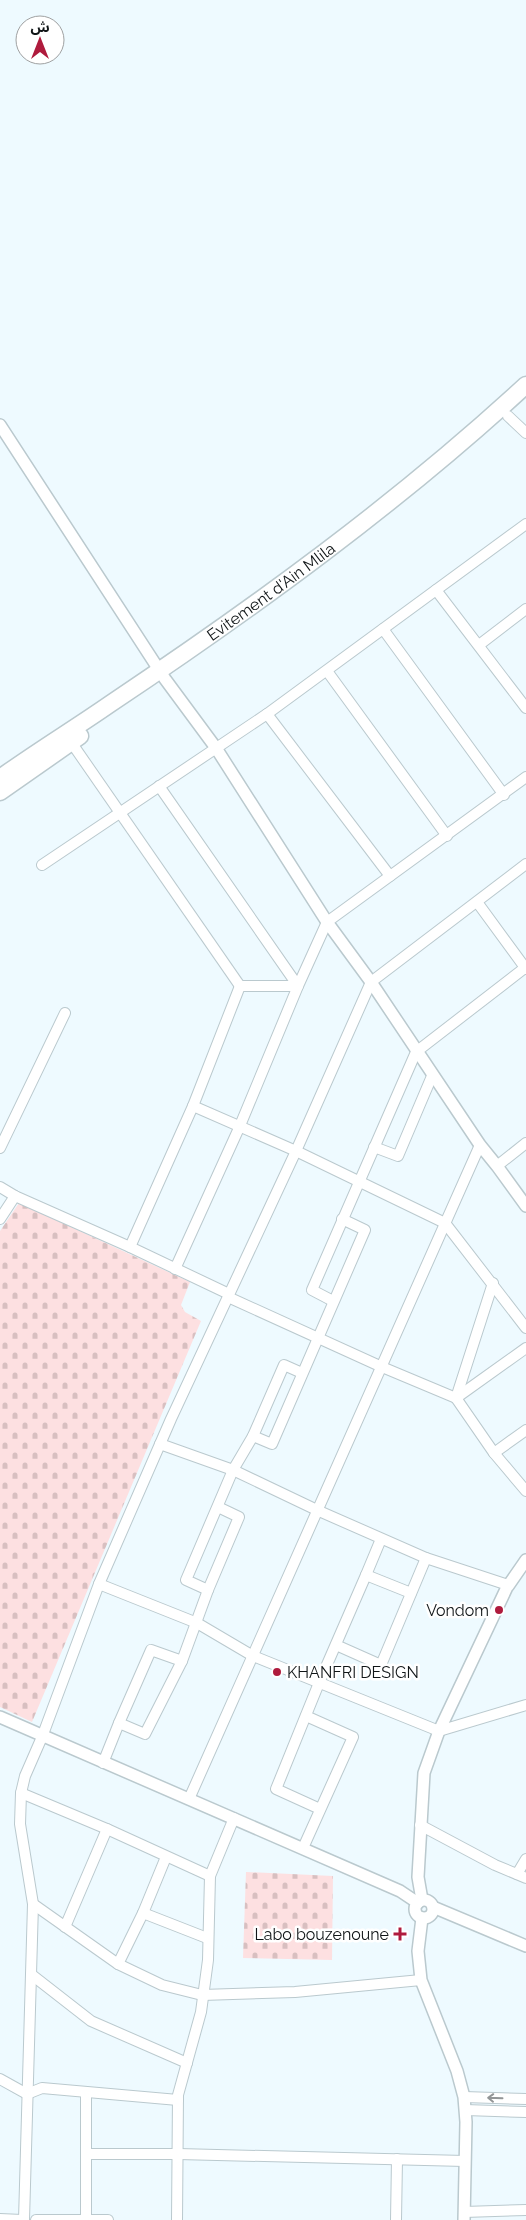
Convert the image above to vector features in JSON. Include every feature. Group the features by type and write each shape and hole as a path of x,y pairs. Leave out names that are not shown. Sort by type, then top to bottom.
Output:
{"highway":[{"name":"Evitement d'Ain Mlila","path":"0,792 71,742 355,529 436,464 526,385"},
{"name":"Evitement d'Ain Mlila","path":"0,778 162,674 314,572 384,518 526,399"}],"street":[{"path":"508,416 526,433"},
{"path":"0,425 162,674 216,748 327,922 371,982 432,1076 480,1145 526,1206"},
{"path":"42,865 267,714 526,524"},
{"path":"436,590 526,708"},
{"path":"479,645 526,609"},
{"path":"383,629 504,795"},
{"path":"327,671 447,836"},
{"path":"516,696 526,689"},
{"path":"267,714 390,876"},
{"path":"71,742 240,986"},
{"path":"175,1269 239,1128 298,986 327,922 504,795 526,777"},
{"path":"159,786 298,986"},
{"path":"0,2219 23,2220 33,1904 20,1824 21,1793 25,1776 42,1737 99,1584 160,1444 296,1151 371,982 526,864"},
{"path":"333,1301 312,1290 416,1052 526,968 477,902"},
{"path":"240,986 298,986"},
{"path":"130,1246 193,1106 240,986"},
{"path":"0,1148 66,1013"},
{"path":"374,1146 398,1156 432,1076"},
{"path":"193,1106 239,1128 296,1151 445,1223 526,1328"},
{"path":"497,1166 526,1144"},
{"path":"189,1800 480,1145"},
{"path":"0,1187 16,1196 130,1246 317,1338 456,1398 494,1453 526,1491"},
{"path":"0,1219 16,1196"},
{"path":"253,1436 272,1444 365,1230 342,1219"},
{"path":"456,1398 493,1283"},
{"path":"456,1398 526,1348"},
{"path":"208,1590 186,1580 233,1470 253,1436 284,1365 302,1373"},
{"path":"494,1453 526,1430"},
{"path":"160,1444 233,1470 318,1511 426,1558 508,1585"},
{"path":"119,1723 145,1734 182,1661 208,1590 239,1517 218,1507"},
{"path":"320,1809 276,1790 319,1683 381,1539"},
{"path":"336,1645 382,1665 426,1558"},
{"path":"422,1918 415,1911 420,1901 418,1877 424,1773 439,1731 508,1585 526,1560"},
{"path":"366,1575 411,1593"},
{"path":"99,1584 196,1623 253,1656 439,1731 526,1705"},
{"path":"103,1763 151,1650 182,1661"},
{"path":"303,1848 352,1737 306,1716"},
{"path":"0,1717 42,1737 400,1890 420,1901 429,1902 433,1907 526,1946"},
{"path":"21,1793 107,1829 210,1876"},
{"path":"177,2220 178,2100 201,2012 208,1960 207,1938 210,1876 234,1818"},
{"path":"420,1825 495,1865 521,1876 526,1859"},
{"path":"65,1926 107,1829"},
{"path":"118,1964 143,1913 166,1857"},
{"path":"33,1904 118,1964 162,1985 202,1995 295,1992 421,1980"},
{"path":"422,1918 432,1915 433,1907"},
{"path":"143,1913 207,1938"},
{"path":"422,1918 418,1951 421,1980 457,2071 464,2097 464,2216 526,2210"},
{"path":"32,1975 91,2021 187,2063"},
{"path":"0,2079 27,2094"},
{"path":"27,2094 42,2088 86,2094 178,2100"},
{"path":"86,2094 86,2220"},
{"path":"464,2097 526,2099"},
{"path":"465,2110 526,2112"},
{"path":"86,2154 178,2154 465,2161"},
{"path":"396,2220 397,2159"},
{"path":"36,2220 108,2220"}],"green space":[{"path":"19,1203 190,1282 181,1305 185,1312 201,1321 32,1722 0,1707 0,1231"},
{"path":"246,1872 333,1876 332,1960 243,1958"}],"place":[{"name":"Vondom","path":"499,1610"},
{"name":"KHANFRI DESIGN","path":"277,1672"},
{"name":"Labo bouzenoune","path":"400,1934"}]}
